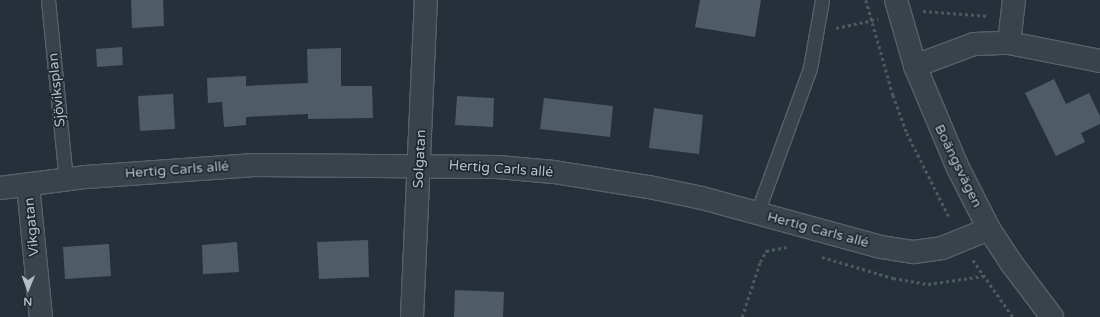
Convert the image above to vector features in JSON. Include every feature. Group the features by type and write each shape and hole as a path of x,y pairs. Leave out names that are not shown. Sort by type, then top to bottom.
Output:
{"street":[{"name":"Solgatan","path":"412,317 420,165 426,0"},
{"name":"Boängsvägen","path":"896,0 915,66 957,166 989,229 1012,264 1052,317"},
{"path":"1009,43 1014,0"},
{"path":"915,66 974,44 1009,43 1100,61"},
{"name":"Hertig Carls allé","path":"0,188 66,180 255,165 420,165 497,167 554,172 649,187 757,213 881,247 914,252 942,248 989,229"},
{"name":"Vikgatan","path":"28,185 41,317"}],"lane":[{"name":"Sjöviksplan","path":"48,0 66,180"},
{"path":"757,213 810,68 822,0"}],"path":[{"path":"866,0 893,95 907,133 962,240 983,276 1013,317"},
{"path":"742,317 760,262 766,251 775,248 790,248"},
{"path":"816,255 909,282 944,284 983,276"}],"building":[{"path":"131,0 163,0 164,26 132,28"},
{"path":"700,0 761,0 755,37 695,27"},
{"path":"122,47 123,65 97,67 96,49"},
{"path":"341,48 341,86 372,86 373,118 308,119 308,114 246,117 246,125 224,127 222,102 208,103 207,78 246,76 246,86 308,83 307,49"},
{"path":"1054,79 1066,104 1089,93 1100,116 1100,124 1081,133 1085,142 1056,156 1025,93"},
{"path":"173,94 175,129 140,131 138,96"},
{"path":"457,96 494,98 493,127 455,125"},
{"path":"544,98 613,106 610,137 540,129"},
{"path":"654,108 703,115 699,154 649,148"},
{"path":"368,240 369,277 319,279 317,242"},
{"path":"237,242 239,272 203,274 202,245"},
{"path":"109,244 111,276 65,279 63,247"},
{"path":"455,290 504,292 503,317 454,317"}]}
